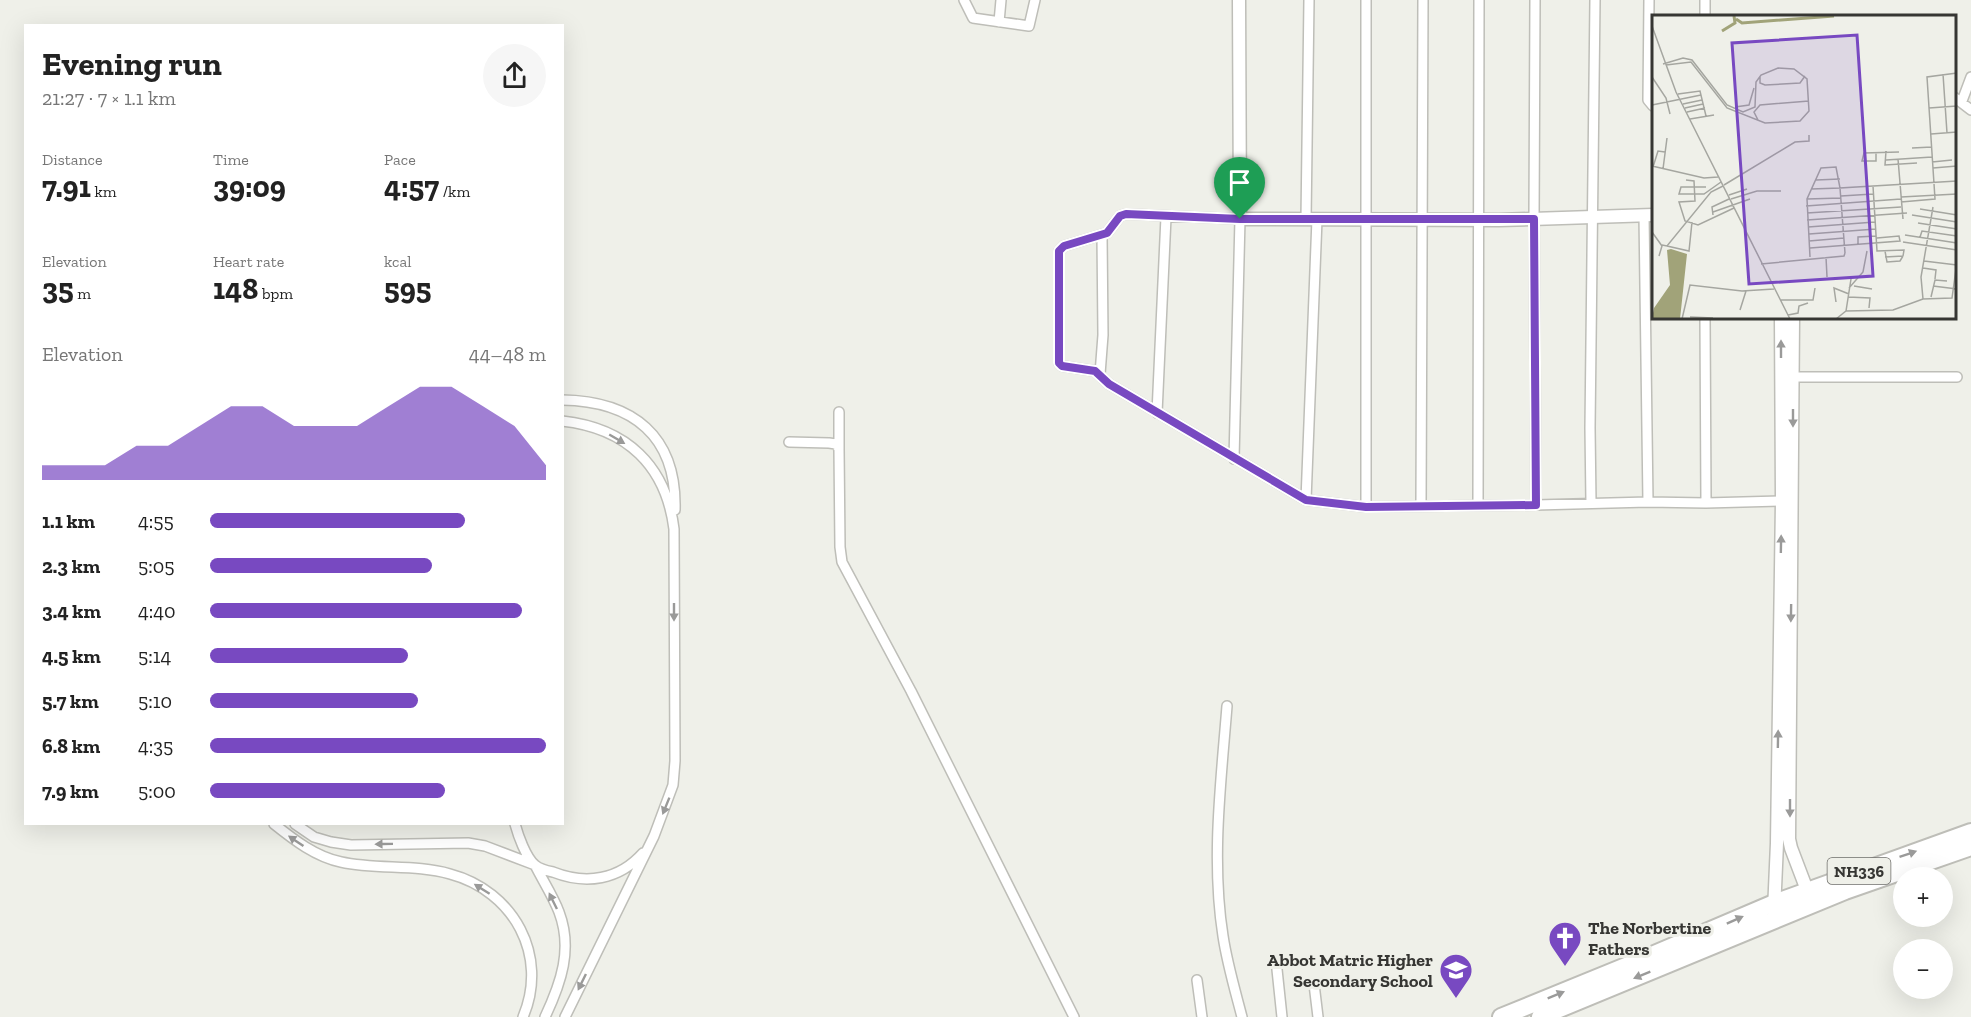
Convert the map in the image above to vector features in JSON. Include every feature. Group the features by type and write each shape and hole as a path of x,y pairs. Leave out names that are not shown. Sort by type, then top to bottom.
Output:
{"highway":[{"name":"NH336","path":"1540,1017 1774,920 1810,897 1971,832"},
{"name":"NH336","path":"1502,1017 1774,903 1810,897 1971,847"}],"street":[{"path":"964,0 973,18 1029,26 1035,0"},
{"path":"999,22 1001,0"},
{"path":"1234,459 1240,219 1239,0"},
{"path":"1306,500 1312,219 1308,0"},
{"path":"1366,0 1366,507"},
{"path":"1421,506 1423,0"},
{"path":"1478,506 1479,0"},
{"path":"1535,0 1536,505"},
{"path":"1591,503 1595,0"},
{"path":"1649,0 1648,100 1652,105"},
{"path":"1971,77 1958,99 1971,110"},
{"path":"1648,502 1649,215 1479,220 1120,216 1107,233 1064,246 1059,251 1059,363 1062,366 1095,371 1109,384 1306,500 1366,507 1782,501"},
{"path":"1157,412 1166,217"},
{"path":"1100,374 1103,335 1102,235"},
{"path":"1705,320 1706,503"},
{"path":"1774,920 1785,646 1789,384 1781,320"},
{"path":"1793,320 1782,501 1789,839 1810,897"},
{"path":"1789,384 1957,377"},
{"path":"564,400 582,400 610,406 637,419 649,429 660,445 675,492 674,774 670,796 654,836 565,1017"},
{"path":"839,412 842,562 911,691 1074,1017"},
{"path":"564,421 595,428 619,439 637,452 652,468 664,487 671,507 674,530"},
{"path":"789,442 829,443 836,444 839,449"},
{"path":"1227,706 1218,820 1219,902 1223,937 1242,1017"},
{"path":"275,825 308,848 340,862 452,874 478,886 500,902 518,924 530,953 531,991 523,1017"},
{"path":"296,825 314,837 351,845 468,843 485,846 535,866 580,879 603,878 614,874 642,854 654,836"},
{"path":"515,825 527,853 559,912 564,929 565,963 561,981 545,1017"},
{"path":"1276,960 1282,1017"},
{"path":"1197,980 1202,1017"},
{"path":"1314,984 1318,1017"}],"place":[{"name":"The Norbertine Fathers","path":"1565,967"},
{"name":"Abbot Matric Higher Secondary School","path":"1456,999"}],"route":[{"path":"1126,214 1240,219 1534,219 1536,505 1366,507 1306,500 1109,384 1095,371 1069,368 1059,363 1059,251 1064,246 1107,233 1120,216 1126,214"}]}
